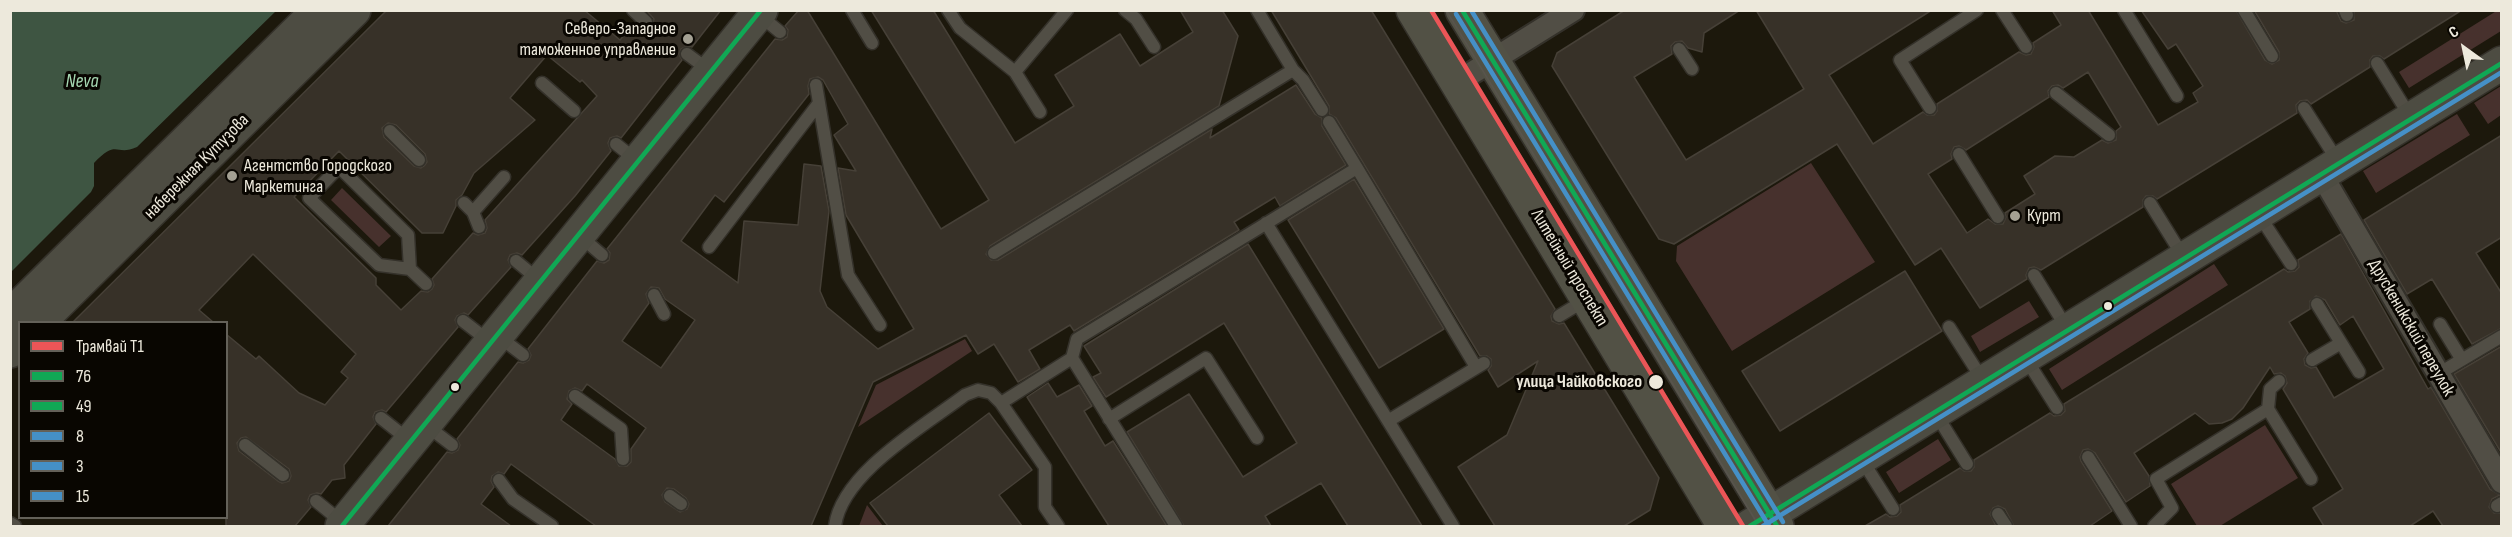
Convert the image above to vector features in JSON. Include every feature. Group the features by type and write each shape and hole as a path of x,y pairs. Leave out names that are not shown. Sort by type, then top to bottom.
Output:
{"main road":[{"name":"Литейный проспект","path":"1413,10 1724,526"},
{"path":"1462,10 1766,522"}],"street":[{"name":"набережная Кутузова","path":"10,316 319,10"},
{"name":"набережная Кутузова","path":"40,321 354,10"},
{"path":"1456,83 1573,10"},
{"path":"349,522 417,432 493,338 528,271 590,245 627,153 699,63 767,19"},
{"path":"1766,522 1861,458 2502,63"},
{"name":"Друскеникский переулок","path":"2330,169 2438,374 2502,482"}],"lane":[{"path":"633,10 646,22"},
{"path":"852,10 872,43"},
{"path":"948,10 960,28 1015,72 1040,112"},
{"path":"1015,72 1067,10"},
{"path":"1125,10 1136,19 1154,47"},
{"path":"1257,10 1293,70 1303,80 1322,110"},
{"path":"1930,108 1900,60 1977,10"},
{"path":"2002,10 2026,47"},
{"path":"2124,10 2177,96"},
{"path":"2244,10 2272,56"},
{"path":"1679,50 1692,69"},
{"path":"2377,63 2411,118"},
{"path":"994,253 1293,70"},
{"path":"542,83 574,111"},
{"path":"816,85 848,275 880,325"},
{"path":"2056,93 2109,135"},
{"path":"709,247 819,103"},
{"path":"2304,108 2330,169"},
{"path":"1329,122 1480,365 1388,421"},
{"path":"390,131 419,160"},
{"path":"1959,154 1998,217"},
{"path":"410,269 408,235 339,167 309,198 379,265 410,269 426,284"},
{"path":"1001,403 1072,358 1077,339 1357,168"},
{"path":"479,227 468,207 504,177"},
{"path":"2150,203 2184,259"},
{"path":"2258,213 2291,264"},
{"path":"1266,223 1453,526"},
{"path":"2034,275 2069,330"},
{"path":"654,295 664,314"},
{"path":"1559,316 1588,299"},
{"path":"2317,304 2359,372"},
{"path":"463,321 523,355"},
{"path":"2440,324 2462,360"},
{"path":"1949,327 1984,382"},
{"path":"2438,374 2502,336"},
{"path":"2312,360 2341,343"},
{"path":"2025,357 2057,408"},
{"path":"1072,358 1176,526"},
{"path":"1109,419 1206,358 1257,438"},
{"path":"2278,381 2270,389 2268,409 2311,479"},
{"path":"835,526 841,504 854,484 870,467 965,395 978,390 991,393 1001,403 1045,467 1045,507 1058,526"},
{"path":"575,396 621,429 623,459"},
{"path":"2154,526 2172,508 2156,478 2268,409"},
{"path":"1935,413 1967,464"},
{"path":"381,418 452,445"},
{"path":"245,445 283,475"},
{"path":"2088,457 2131,526"},
{"path":"1861,458 1893,509"},
{"path":"499,480 513,499 552,526"},
{"path":"670,496 681,504"},
{"path":"316,501 349,522"},
{"path":"1998,514 2006,526"},
{"path":"10,523 15,526"}],"shaded area":[{"path":"2498,10 2501,11 2501,31 2409,88 2399,72"},
{"path":"2501,86 2501,115 2488,124 2474,103"},
{"path":"2457,114 2470,135 2376,193 2363,171"},
{"path":"1811,163 1875,262 1732,351 1676,261 1677,246"},
{"path":"342,188 391,236 379,247 331,200"},
{"path":"2214,264 2228,285 2062,390 2049,369"},
{"path":"2029,301 2039,317 1980,352 1971,336"},
{"path":"965,339 972,351 858,427 876,385"},
{"path":"2265,425 2298,478 2220,526 2197,526 2171,484"},
{"path":"1938,439 1951,460 1899,493 1886,472"},
{"path":"867,505 883,526 859,526"}],"water":[{"name":"Neva","path":"11,10 276,11 137,147 130,150 108,151 94,163 94,186 91,192 11,272"}],"building":[{"path":"387,10 584,10 620,40 635,23 644,30 652,27 654,19 646,10 721,10 692,47 687,46 681,49 679,54 682,60 621,138 617,136 610,138 608,143 611,151 575,196 522,255 517,253 510,255 508,260 511,267 468,315 464,313 457,316 455,320 458,327 386,412 382,410 375,412 373,417 376,424 344,465 345,478 332,480 321,494 310,495 308,500 311,507 295,526 226,526 226,519 228,519 228,336 256,359 259,356 299,393 325,405 348,378 341,372 356,354 253,254 199,310 212,321 74,321","holes":["547,55 580,82 582,80 597,96 485,220 487,228 485,233 478,235 473,233 432,279 434,285 432,289 428,292 421,291 401,310 376,285 376,278 294,197 339,151 422,233 443,233 456,206 456,200 462,195 474,173 535,120 510,98","388,123 396,125 425,154 427,162 421,168 414,166 384,137 382,128","246,437 289,469 291,476 289,481 282,483 278,481 239,451 237,443 241,438"]},
{"path":"799,10 807,10 941,229 989,200 871,10 933,10 1015,143 1074,106 1055,75 1120,34 1140,66 1193,32 1180,10 1222,10 1238,36 1219,106 990,246 986,254 991,260 998,260 1212,129 1210,138 1296,85 1315,114 1322,118 1322,126 1346,165 1280,206 1275,197 1234,222 1239,230 1074,331 1070,325 1029,350 1040,369 1018,382 994,344 978,354 966,335 873,382 811,526 596,526 511,464 504,474 498,472 492,476 491,481 494,487 481,504 511,526 388,526 447,452 452,453 458,450 460,445 457,439 518,362 523,363 529,360 531,355 528,349 597,261 604,263 609,260 610,253 607,249 775,39 782,40 787,37 788,30 785,26","holes":["818,77 823,80 848,124 834,135 856,171 838,168 846,215 914,329 878,349 827,307 820,291 829,211 821,166 804,164 798,225 744,221 738,283 681,241 715,195 724,202 809,94 810,79","651,287 659,288 665,299 695,320 661,368 622,341 649,303 646,294","587,384 646,428 631,449 631,462 627,466 619,466 615,459 561,420 572,404 567,399 569,391 575,388 582,391","667,488 674,489 686,498 689,504 687,509 680,512 665,502 662,495"]},
{"path":"1271,10 1371,10 1555,309 1551,316 1552,321 1559,324 1564,323 1659,478 1650,510 1624,526 1495,526 1458,467 1507,435 1538,361 1498,387 1488,370 1491,366 1491,359 1487,356 1480,356 1336,118 1329,114 1329,106"},
{"path":"1625,10 1740,10 1704,33 1702,52 1688,48 1682,41 1675,42 1671,46 1672,54 1634,77 1686,160 1804,89 1756,10 1932,10 1829,75 1873,144 1923,112 1927,115 1934,115 1937,111 1937,104 2019,52 2026,55 2031,54 2033,43 2061,25 2052,10 2088,10 2158,125 2198,102 2193,93 2203,86 2176,44 2168,49 2141,10 2236,10 2265,60 2272,64 2279,60 2279,52 2254,10 2336,10 2341,21 2346,23 2354,20 2354,10 2462,10 2384,59 2380,56 2373,56 2370,60 2370,67 2311,104 2307,100 2300,101 2296,105 2297,113 2157,199 2153,196 2146,196 2143,200 2143,207 2041,270 2034,267 2029,268 2027,279 1980,308 1941,248 1915,265 1837,144 1674,244 1659,239 1552,66 1557,53","holes":["2088,72 2121,127 2116,131 2116,140 2108,143 2102,140 2074,157 2055,156 2024,176 2035,194 2005,213 2003,224 1995,224 1988,219 1967,233 1928,174 1952,159 1951,154 1954,147 1959,146 1966,150 2049,97 2048,91 2052,86 2058,85 2063,88"]},
{"path":"2502,135 2502,237 2476,253 2502,294 2502,328 2472,344 2432,279 2407,294 2364,220"},
{"path":"1354,179 1444,329 1379,368 1288,220"},
{"path":"2341,234 2428,389 2431,387 2490,489 2500,495 2492,499 2489,507 2494,513 2502,513 2502,526 2443,526 2433,511 2410,526 2324,526 2313,508 2343,489 2283,389 2287,383 2285,376 2281,373 2274,374 2270,367 2243,408 2232,419 2209,424 2195,413 2134,453 2149,476 2150,486 2126,502 2095,453 2088,449 2083,450 2081,461 2112,511 2090,526 2014,526 2005,509 1998,506 1993,508 1990,514 1996,526 1865,526 1886,514 1890,517 1897,516 1901,512 1900,505 1960,468 1964,471 1971,471 1974,467 1974,460 2050,413 2054,416 2061,415 2065,411 2064,404 2284,269 2288,272 2295,271 2299,267 2298,260","holes":["2316,296 2325,300 2340,325 2353,316 2384,369 2334,398 2316,367 2311,368 2305,365 2304,359 2308,353 2289,322 2310,309 2310,301"]},
{"path":"1248,244 1422,526 1348,526 1321,483 1265,516 1271,526 1184,526 1127,432 1189,394 1243,477 1297,443 1224,323 1106,397 1093,377 1101,373 1084,346"},
{"path":"1905,271 1942,331 1780,431 1742,371"},
{"path":"2502,346 2502,454 2454,374"},
{"path":"1048,383 1057,397 1079,385 1092,406 1084,411 1105,446 1113,441 1167,526 1109,526 1027,397"},
{"path":"989,413 1032,470 999,495 1022,526 888,526 870,503"}],"tram line":[{"name":"Т1","path":"1431,10 1743,526"},
{"path":"1446,10 1759,526"}],"transit line":[{"name":"49","path":"342,526 761,10"},
{"name":"49","path":"1462,10 1777,526"},
{"name":"3","path":"1471,10 1783,522"},
{"name":"8","path":"1456,14 1769,526"},
{"name":"76","path":"1750,526 2502,63"},
{"name":"15","path":"1763,526 2502,72"}],"place":[{"name":"Северо-Западное таможенное управление","path":"688,39"},
{"name":"Агентство Городского Маркетинга","path":"232,176"},
{"name":"Курт","path":"2015,216"},
{"name":"улица Чайковского","path":"1656,382"}]}
